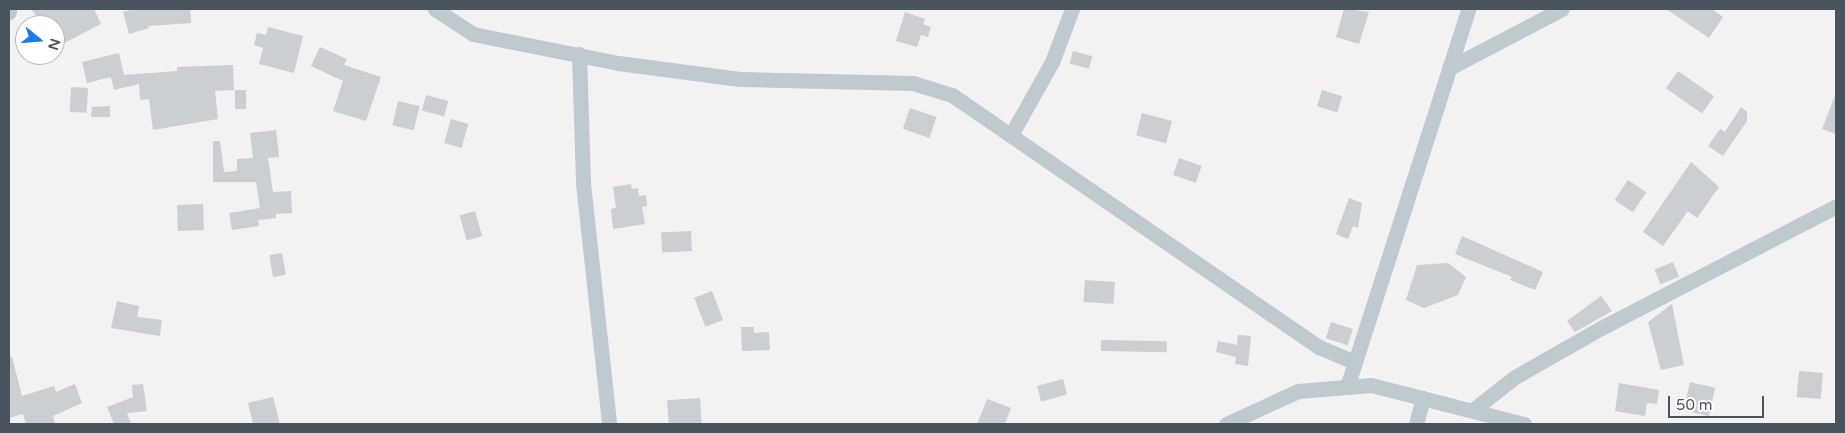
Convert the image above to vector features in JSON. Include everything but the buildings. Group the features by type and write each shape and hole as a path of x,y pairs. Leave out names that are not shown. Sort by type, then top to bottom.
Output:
{"street":[{"path":"435,9 473,34 579,54 740,79 913,83 952,95 1012,133 1319,346 1355,362"},
{"path":"1012,133 1052,62 1072,9"},
{"path":"1347,387 1468,9"},
{"path":"1449,68 1562,9"},
{"path":"579,54 583,182 608,424"},
{"path":"1473,410 1515,377 1601,328 1836,206"},
{"path":"1226,424 1298,391 1371,386 1524,424"},
{"path":"1416,424 1423,398"}]}
